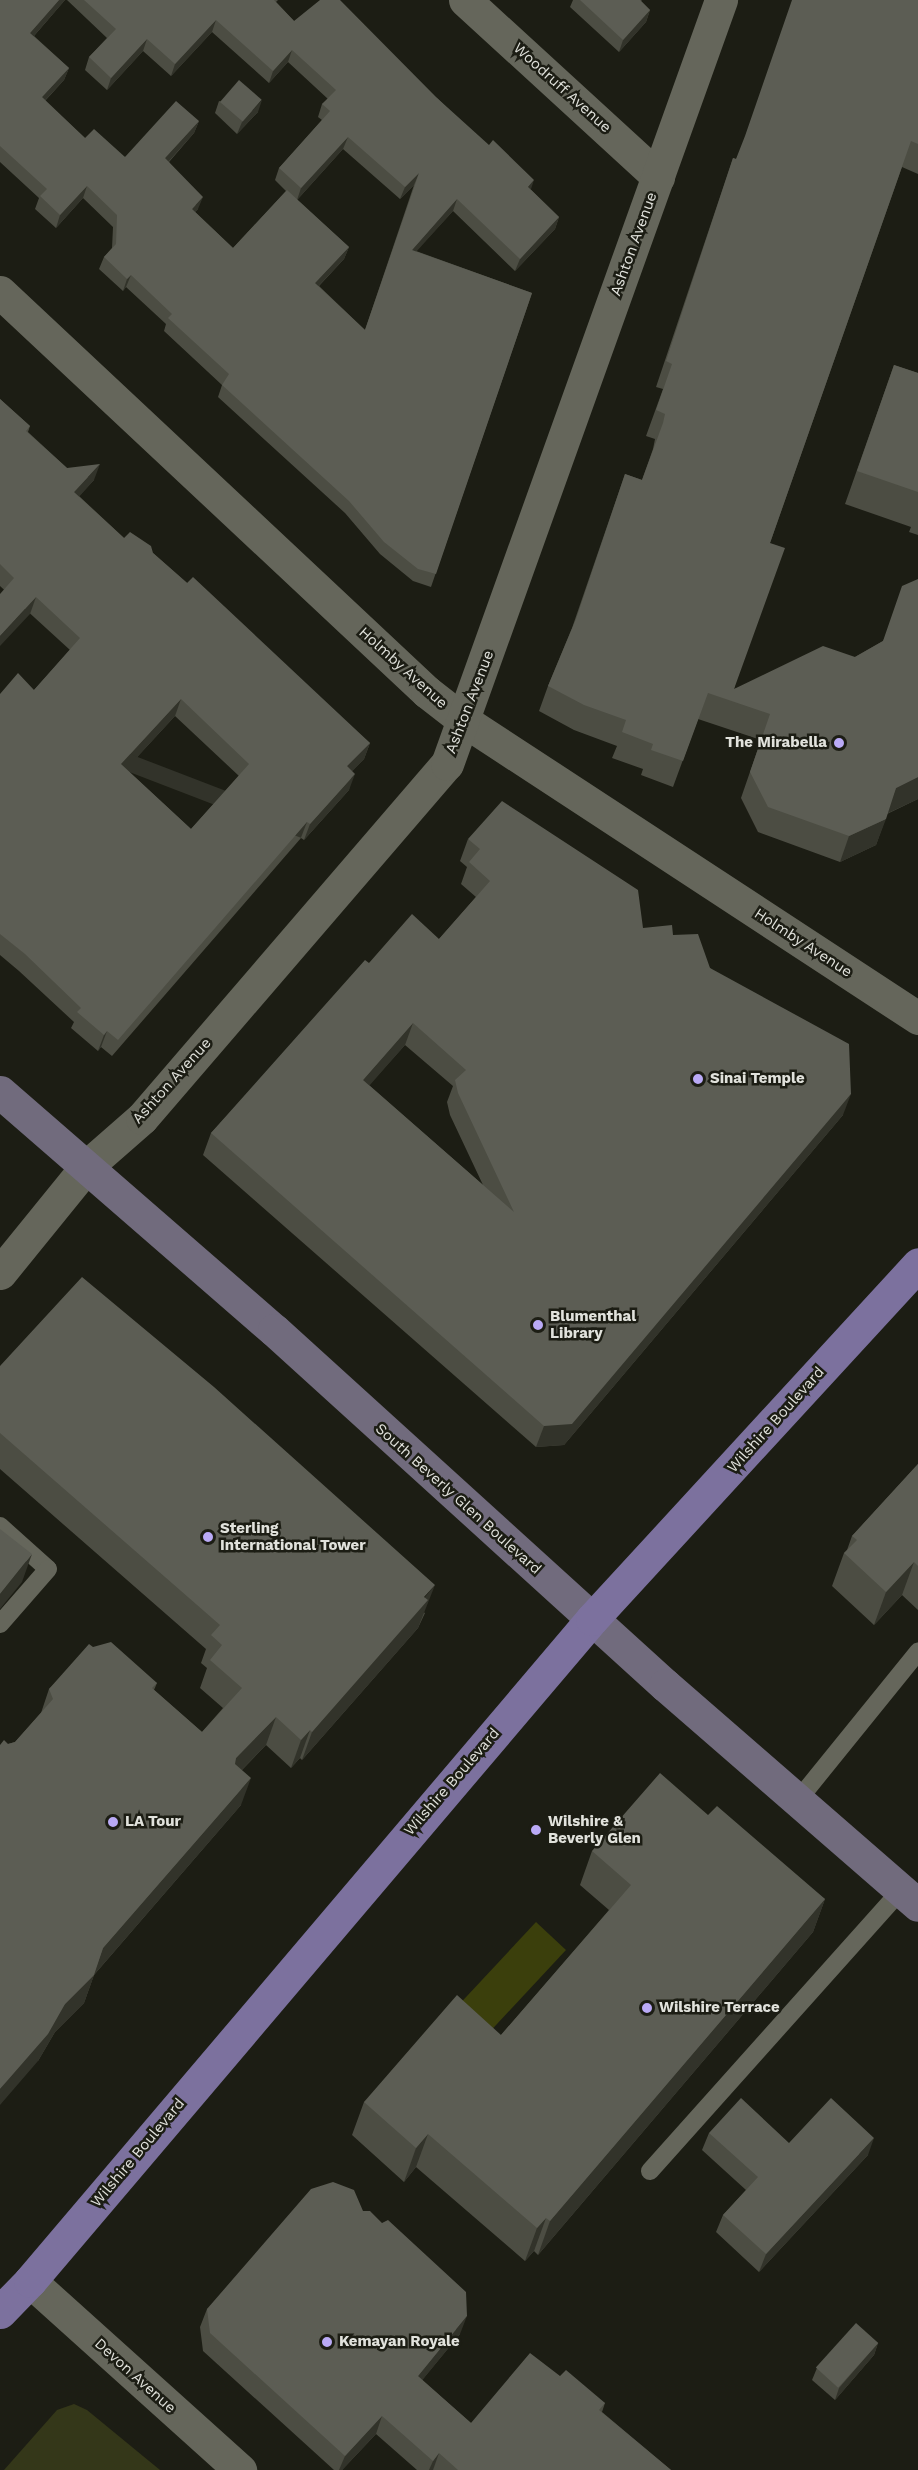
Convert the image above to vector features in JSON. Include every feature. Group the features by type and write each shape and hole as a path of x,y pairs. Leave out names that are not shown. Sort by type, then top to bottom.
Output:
{"main road":[{"name":"South Beverly Glen Boulevard","path":"0,1092 274,1330 592,1619 910,1898"},
{"name":"Wilshire Boulevard","path":"0,2312 30,2282 592,1619 918,1264"}],"street":[{"name":"Woodruff Avenue","path":"465,0 658,177"},
{"name":"Ashton Avenue","path":"0,1273 86,1167 142,1118 447,764 720,0"},
{"name":"Holmby Avenue","path":"0,292 427,692 463,720 918,1018"},
{"name":"Devon Avenue","path":"30,2282 240,2470"}],"lane":[{"path":"0,1526 48,1569 0,1624"},
{"path":"798,1800 872,1712 918,1652"},
{"path":"650,2170 910,1898"}],"shaded area":[{"path":"536,1922 566,1950 492,2029 462,2001"},
{"path":"74,2404 87,2410 160,2470 4,2470 57,2410"}],"building":[{"path":"0,0 59,0 30,33 69,68 42,97 85,138 94,129 125,157 176,101 199,121 165,158 203,197 192,209 233,248 287,190 349,247 315,283 365,330 419,173 405,187 348,137 301,188 279,168 330,111 322,104 336,90 292,50 273,71 216,20 175,64 147,39 111,78 89,57 116,29 84,0 274,0 294,21 320,0 340,0 437,98 489,145 493,140 534,180 528,187 559,217 520,259 457,199 412,250 532,293 436,574 418,569 384,542 349,501 222,385 229,374 168,318 172,314 131,275 127,279 104,257 116,244 117,215 87,186 60,215 40,196 47,189 0,146"},
{"path":"580,0 640,0 650,10 623,40"},
{"path":"792,0 918,0 918,144 911,141 770,543 785,548 734,689 823,646 855,657 883,641 902,586 918,579 918,777 896,788 886,819 849,836 768,807 750,772 770,714 708,693 683,761 651,750 653,744 622,732 626,720 584,705 548,686 576,619 625,474 642,480 663,423 665,414 656,410 672,364 666,361 733,158 736,159 745,136"},
{"path":"239,80 262,100 243,122 220,102"},
{"path":"894,365 918,373 918,492 857,471"},
{"path":"0,399 30,426 26,431 67,468 100,464 74,492 124,538 130,532 151,546 153,553 187,583 193,577 370,743 347,766 355,774 310,824 307,822 118,1040 107,1031 104,1035 77,1012 81,1008 25,954 0,934 0,694 18,673 34,690 80,638 36,597 0,636 0,594 14,578 0,564","holes":["181,699 249,764 191,829 121,764"]},
{"path":"502,801 638,890 643,928 672,925 673,935 698,934 710,968 849,1044 851,1094 572,1424 544,1426 211,1133 365,960 369,963 412,914 439,939 490,881 469,862 480,849 468,839","holes":["413,1023 466,1070 455,1080 458,1093 514,1212 363,1080"]},
{"path":"82,1277 214,1387 435,1585 424,1597 428,1600 312,1732 310,1730 301,1740 276,1717 236,1758 235,1764 251,1778 103,1948 94,1975 65,2004 48,2034 0,2089 0,1745 4,1740 8,1744 15,1742 53,1699 49,1689 89,1644 93,1647 111,1642 157,1683 152,1688 202,1732 242,1688 210,1660 222,1645 211,1635 220,1625 0,1433 0,1366"},
{"path":"918,1464 918,1566 914,1562 886,1592 844,1553 857,1540 852,1536"},
{"path":"0,1529 32,1554 0,1594"},
{"name":"Wilshire Terrace","path":"660,1773 708,1815 717,1806 825,1899 550,2221 546,2218 537,2228 428,2134 416,2148 364,2102 457,1995 501,2035 631,1885 592,1851"},
{"path":"741,2098 789,2143 831,2098 874,2138 766,2254 723,2215 758,2177 709,2133"},
{"name":"Kemayan Royale","path":"333,2182 354,2190 363,2211 370,2211 382,2223 388,2220 466,2292 467,2316 418,2376 471,2423 530,2353 560,2376 566,2370 605,2403 599,2410 671,2470 458,2470 439,2453 433,2461 382,2416 345,2456 210,2333 207,2309 311,2189"},
{"path":"856,2323 878,2343 838,2388 816,2368"}],"place":[{"name":"The Mirabella","path":"839,743"},
{"name":"Sinai Temple","path":"698,1079"},
{"name":"Blumenthal Library","path":"538,1325"},
{"name":"Sterling International Tower","path":"208,1537"},
{"name":"LA Tour","path":"113,1822"},
{"name":"Wilshire & Beverly Glen","path":"536,1830"},
{"name":"Wilshire Terrace","path":"647,2008"},
{"name":"Kemayan Royale","path":"327,2342"}]}
